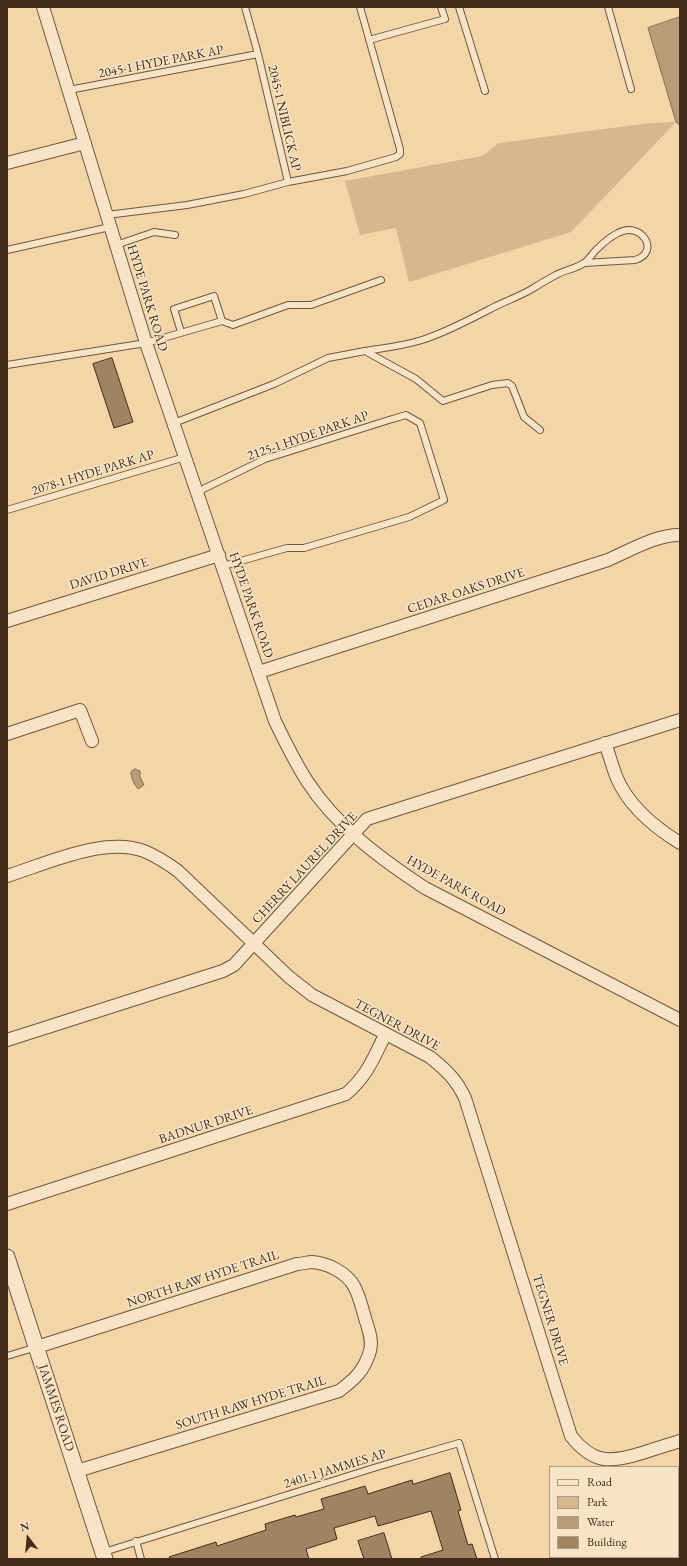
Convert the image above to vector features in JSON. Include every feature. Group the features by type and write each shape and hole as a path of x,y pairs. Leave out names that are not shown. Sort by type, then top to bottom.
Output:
{"street":[{"name":"HYDE PARK ROAD","path":"43,7 146,343 275,721 290,752 308,782 353,834 395,868 425,888 680,1020"},
{"path":"7,163 85,143"},
{"name":"CEDAR OAKS DRIVE","path":"259,672 608,560 659,538 671,535 680,535"},
{"name":"DAVID DRIVE","path":"7,621 221,561"},
{"path":"7,734 80,710 92,741"},
{"name":"CHERRY LAUREL DRIVE","path":"7,1040 223,971 234,965 367,820 680,720"},
{"path":"605,743 617,778 630,800 643,816 680,843"},
{"name":"TEGNER DRIVE","path":"7,876 84,851 121,846 142,851 162,859 178,871 289,977 312,995 385,1035 430,1057 446,1069 459,1085 466,1098 571,1436 580,1447 592,1456 607,1460 622,1460 680,1441"},
{"name":"BADNUR DRIVE","path":"7,1204 346,1094 358,1084 368,1070 385,1035"},
{"name":"JAMMES ROAD","path":"7,1257 104,1556"},
{"name":"NORTH RAW HYDE TRAIL","path":"37,1347 289,1267 312,1262 326,1264 343,1274 354,1285 361,1305"},
{"name":"SOUTH RAW HYDE TRAIL","path":"77,1471 339,1391 355,1379 365,1365 371,1349 370,1333 361,1305"}],"lane":[{"name":"2045-1 NIBLICK AP","path":"245,7 258,54 288,182 347,171 396,157 400,154 400,149 360,7"},
{"path":"369,40 445,19 441,7"},
{"path":"460,7 485,91"},
{"path":"608,7 631,88"},
{"name":"2045-1 HYDE PARK AP","path":"69,90 258,54"},
{"path":"107,214 187,205 244,194 288,182"},
{"path":"7,250 110,227"},
{"path":"174,423 274,384 328,358 422,340 469,321 532,289 557,274 584,263 635,260 642,258 647,252 648,245 645,238 639,232 632,229 625,229 609,239 584,263"},
{"path":"116,245 154,232 175,235"},
{"path":"7,365 146,343 222,321 233,325 288,305 311,305 381,280"},
{"path":"181,332 174,309 214,296 222,321"},
{"path":"365,351 416,379 443,401 492,385 508,383 512,386 524,417 540,430"},
{"name":"2125-1 HYDE PARK AP","path":"197,492 264,459 406,415 420,423 444,500 409,517 304,548 287,548 221,561"},
{"name":"2078-1 HYDE PARK AP","path":"7,510 185,456"},
{"path":"7,1356 37,1347"},
{"name":"2401-1 JAMMES AP","path":"104,1556 136,1541 459,1443 495,1559"},
{"path":"136,1541 142,1559"}],"green space":[{"path":"676,122 571,232 409,282 396,228 360,235 345,181 482,156 499,143 649,123"}],"water":[{"path":"680,17 680,126 676,122 648,28"},
{"path":"135,769 140,771 140,777 144,785 138,789 131,774 131,772"}],"building":[{"path":"112,358 133,422 114,428 93,364"},
{"path":"450,1473 461,1510 458,1511 468,1545 472,1544 477,1559 421,1559 421,1557 443,1550 431,1511 378,1526 375,1516 334,1528 337,1539 306,1549 309,1559 170,1559 169,1557 216,1542 217,1546 266,1530 265,1524 295,1515 296,1517 324,1509 321,1499 365,1486 368,1494 412,1480 413,1484"},
{"path":"384,1533 392,1559 364,1559 358,1541"}]}
